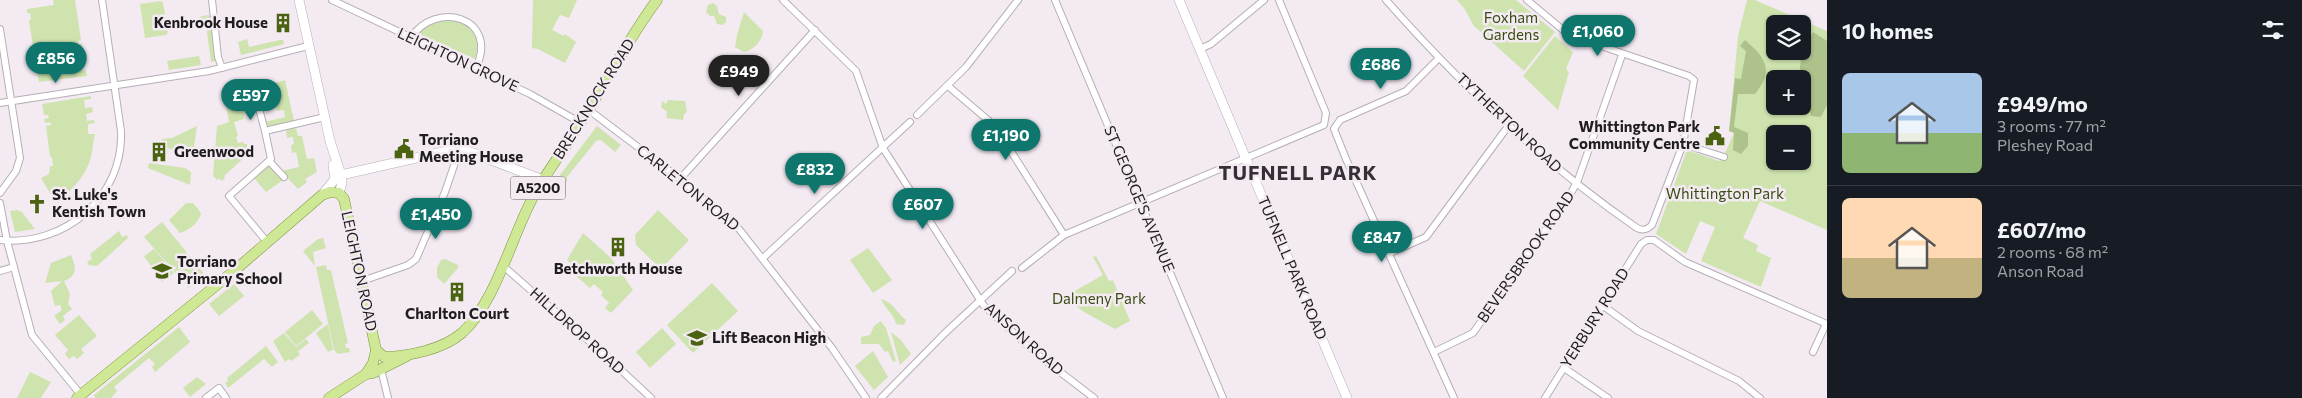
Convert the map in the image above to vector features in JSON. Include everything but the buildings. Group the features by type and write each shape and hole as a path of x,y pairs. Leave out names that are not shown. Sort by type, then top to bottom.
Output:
{"main road":[{"name":"BRECKNOCK ROAD","path":"330,398 366,374 409,355 445,343 464,331 483,307 528,208 543,180 589,110 623,49 657,0"},
{"name":"LEIGHTON ROAD","path":"322,195 330,192 339,193 344,199 376,350"},
{"path":"79,397 322,195"},
{"name":"BRECKNOCK ROAD","path":"376,350 384,357 409,355"},
{"path":"366,374 375,359 376,350"}],"street":[{"path":"4,240 40,237 63,229 81,218 104,193 114,176 121,148 121,131 102,0"},
{"path":"212,0 218,57 222,68"},
{"name":"LEIGHTON ROAD","path":"299,0 334,158 332,162 335,179 322,195"},
{"name":"LEIGHTON GROVE","path":"332,0 530,94 581,123"},
{"name":"ANSON ROAD","path":"783,0 856,71 883,148 980,300 1038,355 1094,398"},
{"path":"917,115 966,67 1018,0"},
{"name":"ST GEORGE'S AVENUE","path":"1055,0 1223,398"},
{"name":"TUFNELL PARK ROAD","path":"1179,0 1347,398"},
{"path":"1200,49 1211,44 1264,0"},
{"path":"1022,268 1064,235 1320,128 1325,122 1326,113 1279,0"},
{"name":"TYTHERTON ROAD","path":"1386,0 1439,58 1509,125 1576,185 1637,228 1644,230 1652,225 1683,144"},
{"path":"1527,0 1569,36 1690,76 1694,80 1694,87 1683,144 1724,157"},
{"path":"411,38 420,22 434,12 450,10 463,14 474,23 481,38 481,54 476,68"},
{"path":"0,29 19,161 16,171 0,192"},
{"path":"680,179 815,30"},
{"path":"0,103 222,68 308,46"},
{"name":"BEVERSBROOK ROAD","path":"1434,352 1473,333 1576,185 1622,55"},
{"path":"1439,58 1406,91 1340,120 1335,125 1335,133 1454,398"},
{"path":"948,86 996,126 1064,235"},
{"path":"258,105 271,159 229,196 267,242"},
{"name":"CARLETON ROAD","path":"589,110 680,179 740,229 866,398"},
{"path":"265,131 325,118"},
{"path":"763,258 910,122"},
{"path":"1390,253 1426,237 1509,125"},
{"path":"362,281 408,266 416,259 445,192 460,148"},
{"path":"341,175 460,148 543,180"},
{"name":"LEIGHTON ROAD","path":"334,158 338,161 341,175 342,183 339,193"},
{"path":"269,161 284,177"},
{"path":"0,203 4,240 14,267 32,335 79,397"},
{"name":"YERBURY ROAD","path":"1545,398 1641,244 1647,240 1654,240 1685,262 1827,324"},
{"name":"HILLDROP ROAD","path":"502,265 651,398"},
{"path":"0,271 14,267"},
{"path":"881,398 1012,271"},
{"path":"1602,305 1638,331 1738,381 1760,398"},
{"path":"1813,352 1827,324"},
{"path":"1564,368 1608,398"},
{"path":"381,369 388,398"},
{"path":"206,398 220,388 226,398"}],"green space":[{"path":"53,0 75,0 81,40 78,41 79,44 82,44 83,53 81,54 85,65 81,66 82,71 86,70 87,76 39,82 36,65 40,64 40,60 35,60 29,20 31,19 27,9 54,5"},
{"path":"533,0 577,0 569,18 560,15 552,30 564,36 565,34 576,42 565,63 538,49 532,48"},
{"name":"Foxham Gardens","path":"1457,0 1516,0 1555,32 1524,71 1474,26"},
{"name":"Whittington Park","path":"1747,0 1755,0 1790,15 1766,15 1766,60 1811,60 1811,24 1827,31 1827,230 1760,201 1743,238 1758,245 1756,251 1771,258 1761,287 1701,261 1715,227 1700,221 1686,254 1656,234 1687,150 1719,161 1722,160 1734,133 1729,131 1738,36"},
{"path":"161,1 163,3 168,32 166,35 145,38 140,4"},
{"path":"713,3 717,6 719,14 726,17 726,22 722,25 717,24 714,16 710,16 706,12 708,5"},
{"path":"744,12 763,31 757,44 744,52 735,47"},
{"path":"444,14 460,18 471,29 477,43 475,59 417,33 433,17"},
{"path":"211,16 216,61 211,62 206,25 199,17"},
{"path":"1813,32 1827,41 1827,105 1821,117 1811,115 1811,70 1800,70 1801,60 1811,60 1811,35"},
{"path":"1555,36 1573,52 1566,69 1569,72 1558,110 1523,76"},
{"path":"247,39 249,47 280,40 283,40 284,44 241,55 238,42"},
{"path":"1745,40 1758,52 1765,64 1766,71 1765,78 1755,94 1738,94 1734,127 1748,133 1748,146 1741,154 1733,150 1734,133 1729,131 1735,78 1741,79 1746,51 1740,46"},
{"path":"199,56 201,65 169,70 167,61"},
{"path":"285,80 294,121 267,127 265,122 285,117 284,110 277,111 276,103 279,102 277,95 267,97 266,92 275,89 274,83"},
{"path":"91,96 91,99 84,100 85,108 92,107 93,112 86,114 87,121 94,120 95,123 88,124 88,134 95,134 89,164 78,182 56,203 41,178 49,174 50,166 53,166 46,126 51,125 50,122 45,123 44,119 49,118 48,115 44,115 42,104"},
{"path":"668,100 685,101 687,112 684,114 683,120 666,118 667,112 661,107 662,101 666,104"},
{"path":"243,101 244,119 234,122 238,143 243,142 247,144 248,154 224,176 225,178 222,181 219,178 217,180 213,176 217,126 229,122 226,106"},
{"path":"197,126 193,153 160,147 162,139 172,138"},
{"path":"597,126 621,145 615,152 601,140 596,141 567,177 567,181 562,188 557,185 561,179 560,175"},
{"path":"296,128 298,136 302,136 307,159 314,158 317,172 305,179 307,182 298,189 281,171 299,167 296,152 292,153 293,137 287,138 286,130"},
{"path":"149,163 185,168 191,172 190,185 148,168"},
{"path":"269,166 283,180 266,192 254,178"},
{"path":"186,203 193,203 201,213 193,226 180,233 169,220"},
{"path":"17,210 22,212 35,229 15,232 10,211"},
{"path":"658,210 689,240 661,269 636,245 635,235"},
{"path":"162,222 205,275 189,288 144,237"},
{"path":"119,231 122,237 127,235 128,238 97,266 89,265 87,262 92,259 90,254"},
{"path":"583,233 611,258 633,290 611,313 605,308 609,303 601,295 603,292 594,284 590,288 576,276 579,271 567,260"},
{"path":"323,238 326,248 313,252 315,266 303,251 318,239"},
{"path":"868,248 892,280 873,293 850,260"},
{"path":"154,249 174,273 162,282 144,256"},
{"path":"71,255 75,270 69,279 64,281 70,294 68,304 72,309 63,316 65,320 60,324 54,316 62,310 60,305 55,306 51,291 62,281 45,283 51,263"},
{"name":"Dalmeny Park","path":"1096,256 1109,281 1113,280 1130,321 1115,329 1084,312 1064,297 1103,275 1093,257"},
{"path":"445,259 458,265 458,268 444,284 437,277 437,268 441,260"},
{"path":"326,265 327,270 331,270 348,343 345,344 350,352 338,354 334,350 316,267"},
{"path":"712,283 738,311 693,353 667,325"},
{"path":"234,284 244,296 219,316 209,304"},
{"path":"881,299 892,305 906,320 904,325 896,324"},
{"path":"312,310 323,324 296,346 285,332"},
{"path":"79,315 97,336 81,349 84,353 77,359 74,356 69,359 65,354 68,350 55,335"},
{"path":"881,321 886,328 896,361 893,362 888,351 885,352 879,344 861,344 861,337 870,335 874,326"},
{"path":"328,324 333,350 328,352 316,333"},
{"path":"179,327 190,342 155,372 152,367 155,364 149,358 114,387 117,391 111,398 95,398 94,395"},
{"path":"662,328 676,344 650,368 636,352"},
{"path":"891,332 901,340 911,354 900,365"},
{"path":"284,333 296,347 306,339 309,343 298,351 300,355 291,361 289,359 285,362 273,341"},
{"path":"266,346 278,362 272,367 264,359 228,388 225,383 228,381 227,378"},
{"path":"873,351 888,377 874,390 855,366"},
{"path":"30,372 51,382 41,398 17,398"},
{"path":"197,377 206,384 190,397 183,388"}],"place":[{"name":"Kenbrook House","path":"283,23"},
{"name":"Whittington Park Community Centre","path":"1715,136"},
{"name":"Torriano Meeting House","path":"404,149"},
{"name":"Greenwood","path":"159,152"},
{"name":"St. Luke's Kentish Town","path":"37,204"},
{"name":"Betchworth House","path":"618,247"},
{"name":"Torriano Primary School","path":"162,271"},
{"name":"Charlton Court","path":"457,292"},
{"name":"Lift Beacon High","path":"697,338"}],"district":[{"name":"TUFNELL PARK","path":"1298,173"}]}
